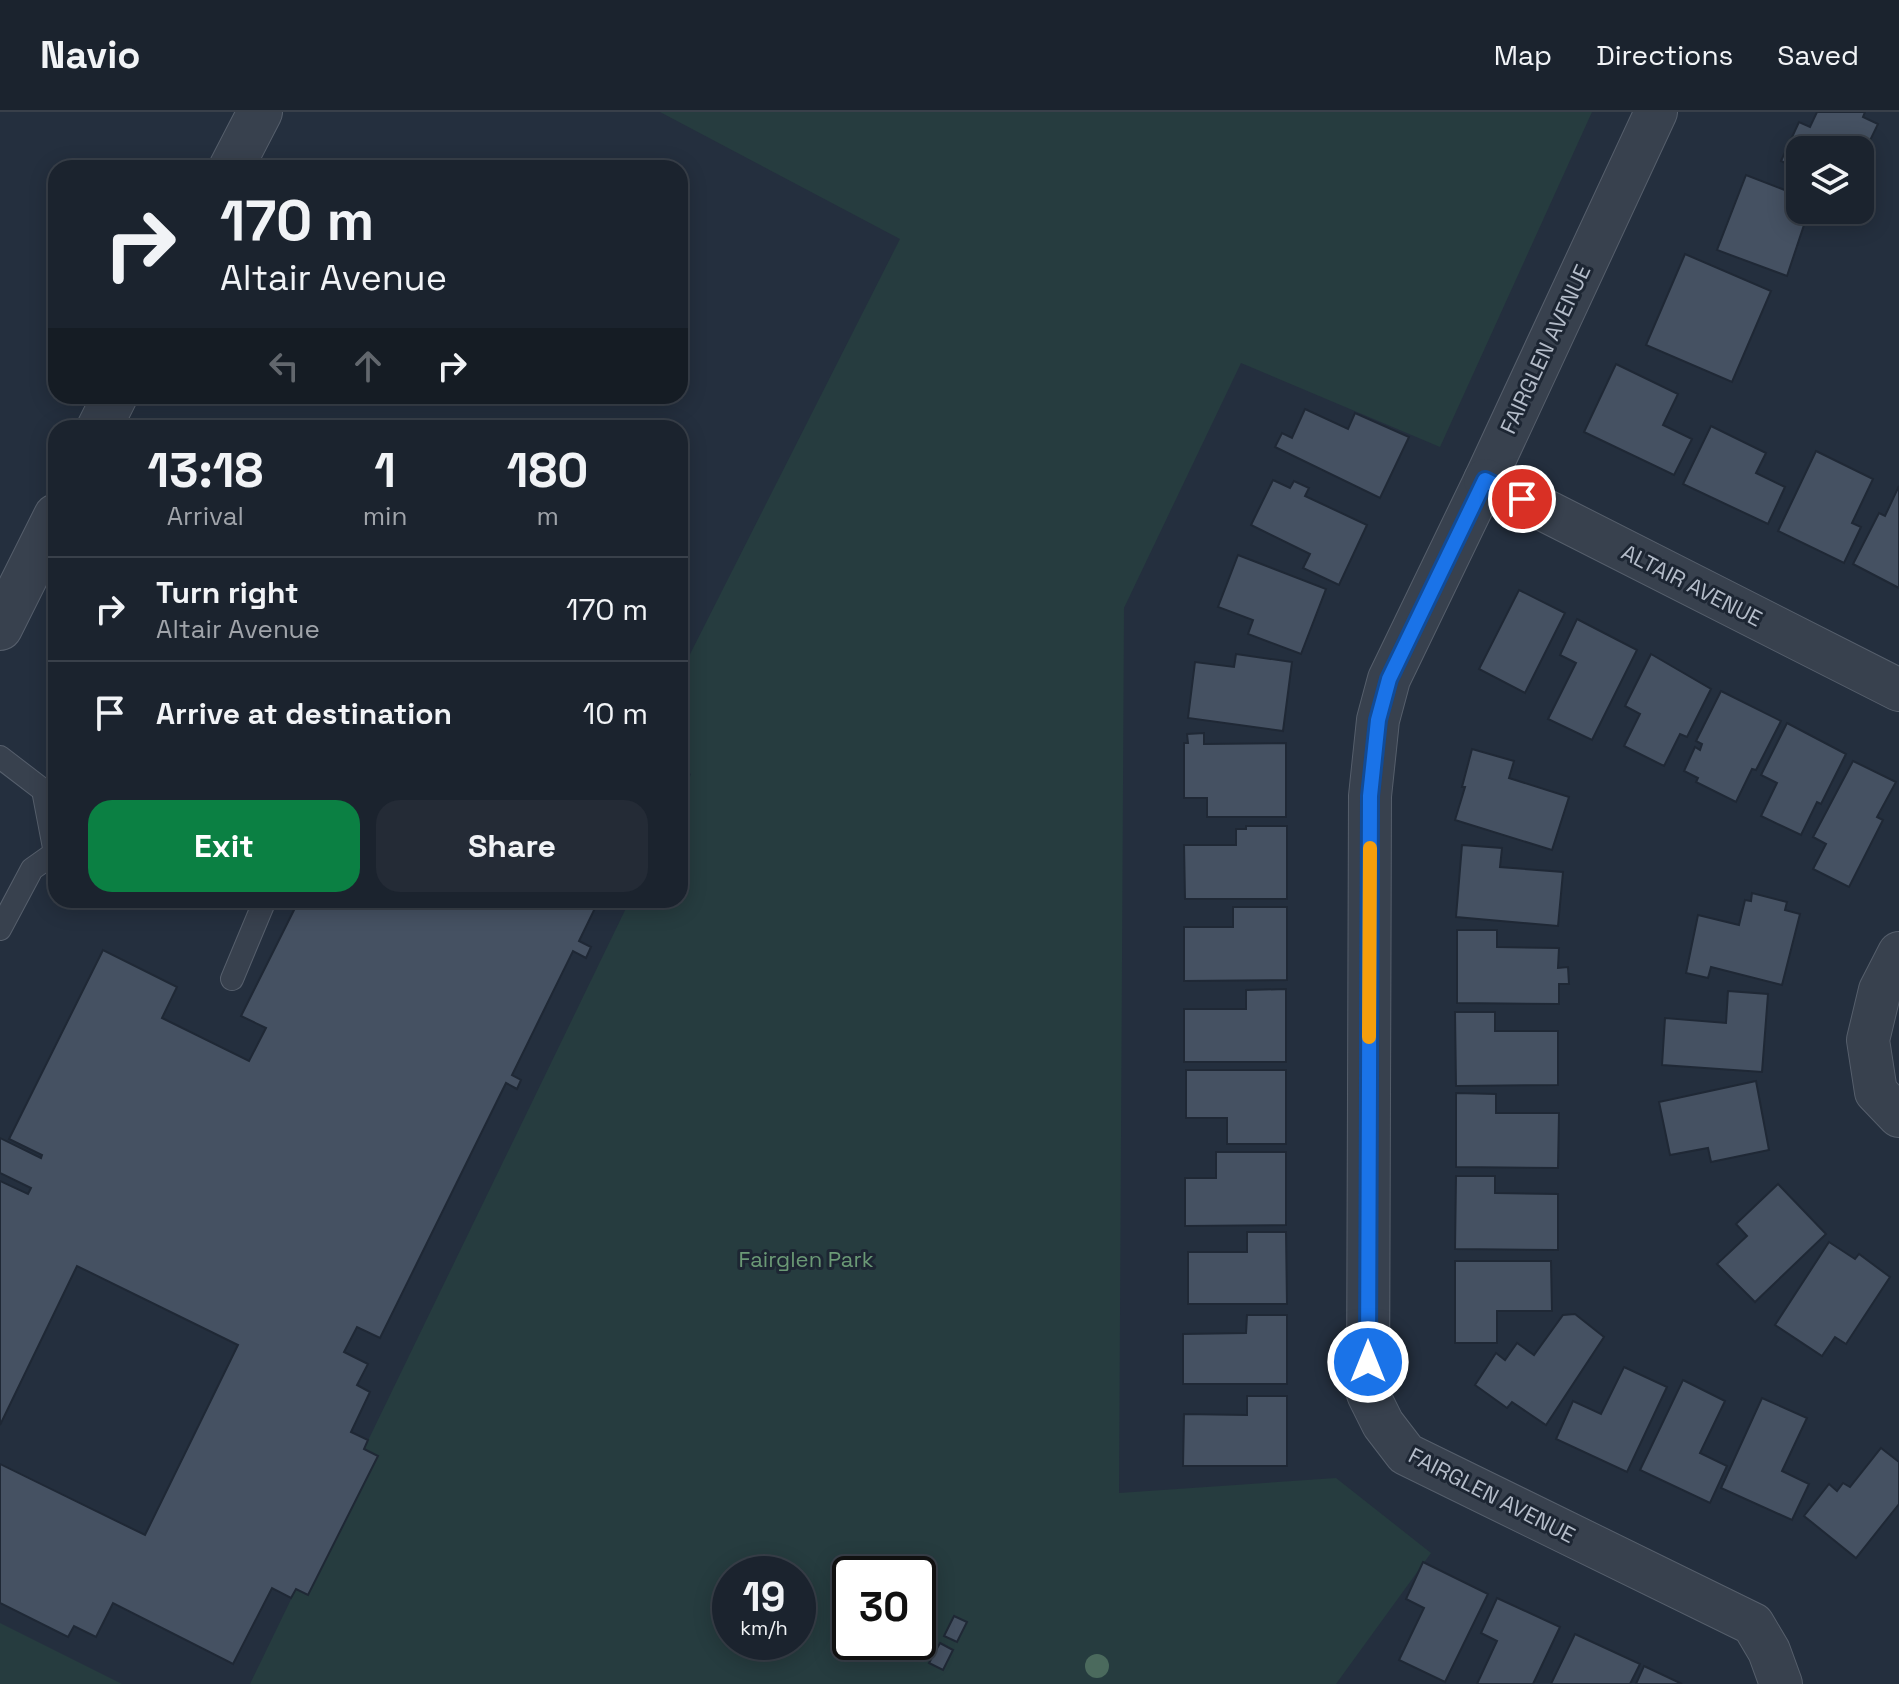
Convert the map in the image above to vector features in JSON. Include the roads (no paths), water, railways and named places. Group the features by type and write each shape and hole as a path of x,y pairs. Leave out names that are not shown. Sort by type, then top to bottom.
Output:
{"street":[{"path":"235,160 260,112"},
{"name":"FAIRGLEN AVENUE","path":"1656,112 1389,679 1378,720 1370,796 1368,1394 1383,1424 1406,1454 1753,1624 1769,1651 1781,1684"},
{"name":"ALTAIR AVENUE","path":"1485,480 1899,690"},
{"path":"0,628 48,532"},
{"path":"1899,953 1880,990 1868,1040 1876,1092 1899,1116"}],"lane":[{"path":"0,757 43,790 48,814"},
{"path":"0,929 32,869 48,858"},
{"path":"232,979 262,908"}],"park label":[{"name":"Fairglen Park","path":"806,1259"}]}
